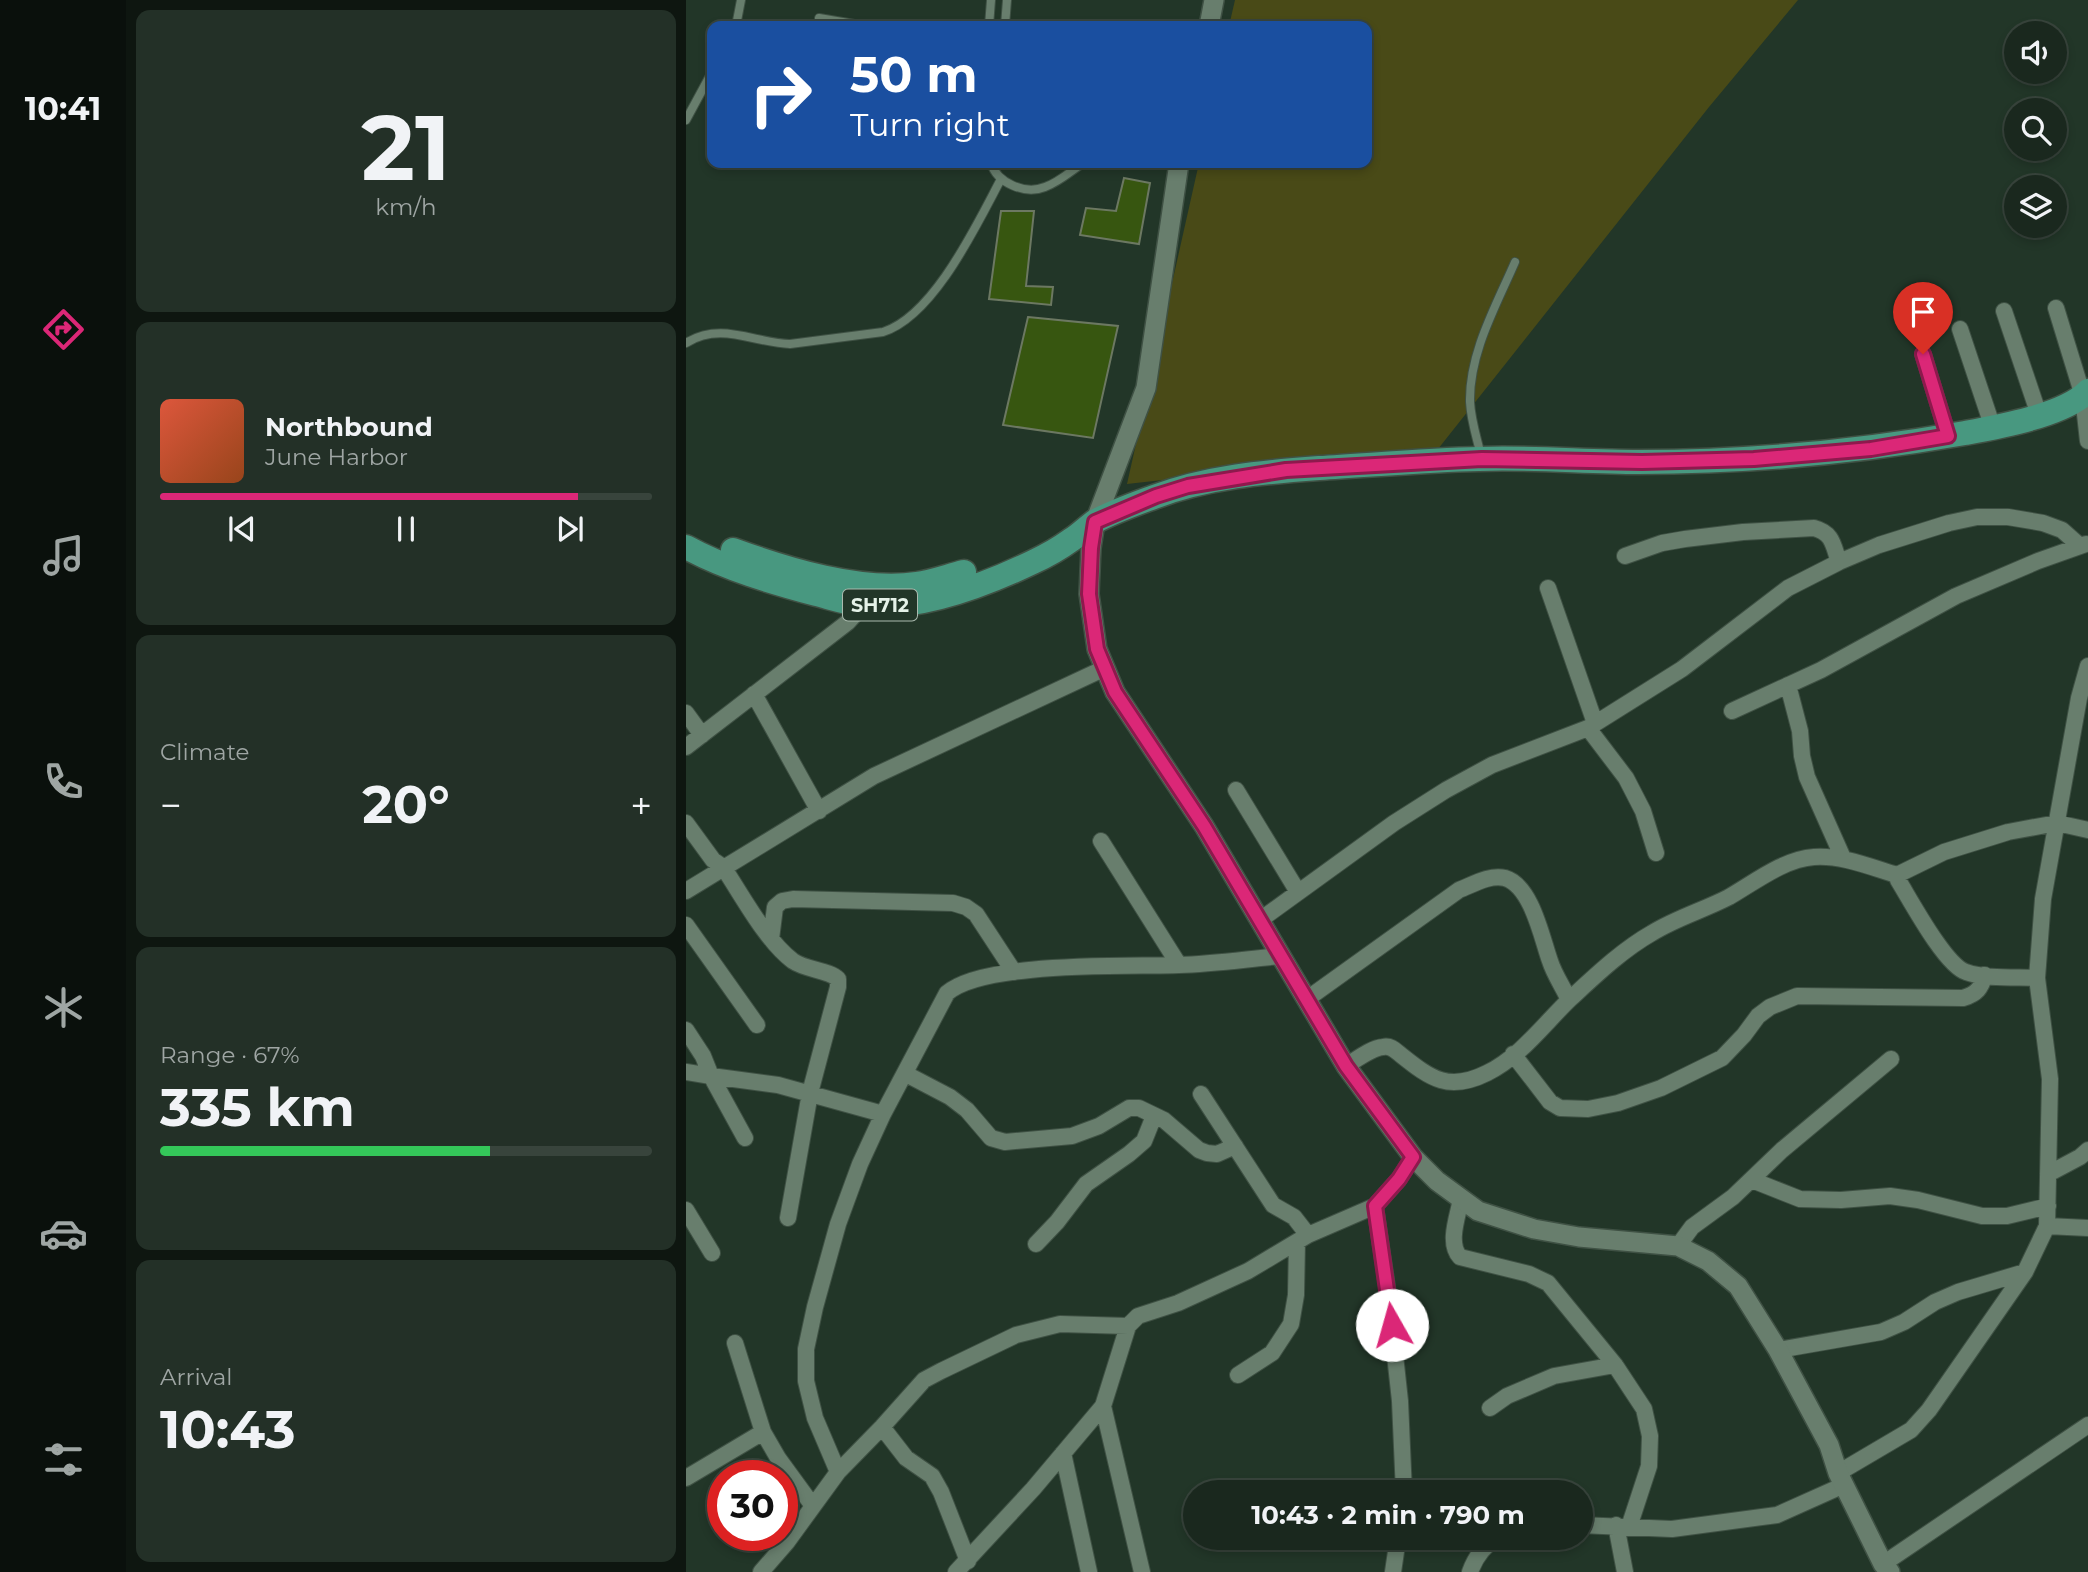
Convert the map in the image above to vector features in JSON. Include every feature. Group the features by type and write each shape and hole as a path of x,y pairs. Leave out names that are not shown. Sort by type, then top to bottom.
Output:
{"main road":[{"name":"SH712","path":"686,547 723,564 779,584 920,602 976,586 1035,562 1071,541 1095,522 1156,496 1223,479 1286,470 1482,459 1642,462 1754,459 1871,449 1993,428 2039,415 2086,393"},
{"name":"SH712","path":"686,531 755,558 831,579 869,596"}],"street":[{"path":"1210,21 1214,0"},
{"path":"1178,168 1146,388 1095,522 1089,594 1097,649 1115,692 1204,826 1346,1066 1413,1157 1437,1181 1478,1211 1534,1229 1579,1237 1678,1246 1708,1261 1738,1286 1778,1350 1829,1445 1841,1479 1886,1568 2088,1425"},
{"path":"2056,308 2086,393 2088,441"},
{"path":"2004,311 2039,415"},
{"path":"1960,329 1993,428"},
{"path":"1923,354 1948,436"},
{"path":"1259,920 1446,790 1492,765 1592,726 1682,669 1788,588 1839,562 1879,545 1977,517 2008,517 2043,523 2062,530 2084,545"},
{"path":"1625,556 1662,543 1685,539 1814,528 1825,531 1830,537 1839,562"},
{"path":"1732,711 1821,670 1956,596 2038,561 2084,545"},
{"path":"1548,588 1592,726 1626,778 1643,811 1656,853"},
{"path":"686,747 848,622 869,596"},
{"path":"1593,1525 1672,1529 1777,1515 1841,1479 1911,1430 1929,1410 2025,1272 2047,1226 2048,1206 2050,1079 2038,978 2043,899 2078,698 2088,666"},
{"path":"686,891 874,776 1104,668"},
{"path":"1788,685 1800,731 1807,777 1843,858"},
{"path":"754,694 819,811"},
{"path":"686,713 702,735"},
{"path":"1236,790 1298,892"},
{"path":"686,823 713,860 723,867 771,939 793,961 809,969 835,975 838,979 810,1093 788,1218"},
{"path":"1346,1066 1381,1046 1391,1047 1428,1076 1448,1082 1473,1079 1487,1073 1514,1054 1614,961 1653,932 1711,906 1789,863 1814,857 1843,858 1897,875 1968,844 2008,832 2057,823 2088,831"},
{"path":"1101,841 1179,965"},
{"path":"1897,875 1950,962 1968,973 2038,978"},
{"path":"1307,999 1459,890 1484,880 1505,878 1515,884 1530,902 1541,928 1550,964 1570,1000"},
{"path":"771,939 775,907 782,901 953,903 966,906 976,914 1014,972"},
{"path":"686,925 757,1025"},
{"path":"838,1472 815,1418 806,1381 806,1349 838,1224 860,1164 883,1114 947,993 967,982 1014,972 1179,965 1281,956"},
{"path":"1514,1054 1550,1102 1560,1108 1588,1109 1618,1103 1661,1088 1722,1058 1764,1012 1797,996 1963,998 1973,995 1981,988 1985,975"},
{"path":"686,1030 703,1056 745,1138"},
{"path":"1678,1246 1692,1227 1752,1180 1834,1104 1891,1059"},
{"path":"686,1072 778,1085 883,1114"},
{"path":"906,1074 950,1097 967,1110 991,1138 1005,1142 1072,1136 1099,1126 1129,1108 1139,1108 1164,1120 1199,1150 1217,1154 1235,1146"},
{"path":"1201,1094 1273,1205 1294,1217 1302,1238 1291,1324 1272,1353 1238,1375"},
{"path":"1036,1244 1058,1222 1086,1184 1144,1141 1154,1116"},
{"path":"2048,1174 2088,1150"},
{"path":"962,1566 1103,1406 1128,1326 1138,1316 1178,1303 1248,1271 1302,1238 1375,1206 1399,1179 1413,1157"},
{"path":"1752,1180 1800,1199 1841,1200 1890,1196 1982,1216 2007,1216 2048,1206"},
{"path":"1461,1199 1453,1242 1455,1252 1460,1257 1529,1274 1548,1283 1615,1365 1644,1409 1650,1436 1649,1466 1623,1526 1625,1572"},
{"path":"1375,1206 1389,1300 1403,1480"},
{"path":"686,1210 712,1253"},
{"path":"2047,1226 2088,1227"},
{"path":"1778,1350 1881,1332 1958,1292 2025,1272"},
{"path":"761,1572 788,1542 838,1472 883,1427 924,1380 1016,1335 1059,1324 1128,1326"},
{"path":"735,1343 763,1432 778,1458 813,1506"},
{"path":"1490,1408 1507,1396 1554,1376 1615,1365"},
{"path":"1103,1406 1142,1572"},
{"path":"883,1427 906,1458 932,1476 941,1492 962,1566"},
{"path":"686,1478 763,1432"},
{"path":"1063,1453 1089,1572"},
{"path":"1393,1572 1396,1550"},
{"path":"1470,1572 1475,1558 1482,1550"}],"lane":[{"path":"737,21 741,0"},
{"path":"989,21 991,0"},
{"path":"1005,21 1007,0"},
{"path":"819,18 837,21"},
{"path":"686,120 707,81"},
{"path":"992,168 1001,179 1019,187 1037,189 1049,185 1069,168"},
{"path":"686,343 706,334 720,332 790,344 894,329 922,305 940,284 958,258 1001,179"},
{"path":"1482,459 1471,411 1473,370 1482,339 1516,262"}],"shaded area":[{"path":"1235,0 1798,0 1709,107 1438,449 1127,484 1198,168 1372,168 1372,21 1230,21"}],"building":[{"path":"1124,178 1150,183 1139,244 1080,235 1086,208 1116,211"},
{"path":"1001,211 1034,211 1026,286 1053,287 1051,305 989,299"},
{"path":"1028,317 1118,326 1093,438 1003,425"}],"route":[{"path":"1392,1325 1375,1206 1399,1179 1413,1157 1346,1066 1204,826 1115,692 1097,649 1089,594 1095,522 1156,496 1188,486 1286,470 1482,459 1642,462 1754,459 1871,449 1948,436 1923,354"}]}
